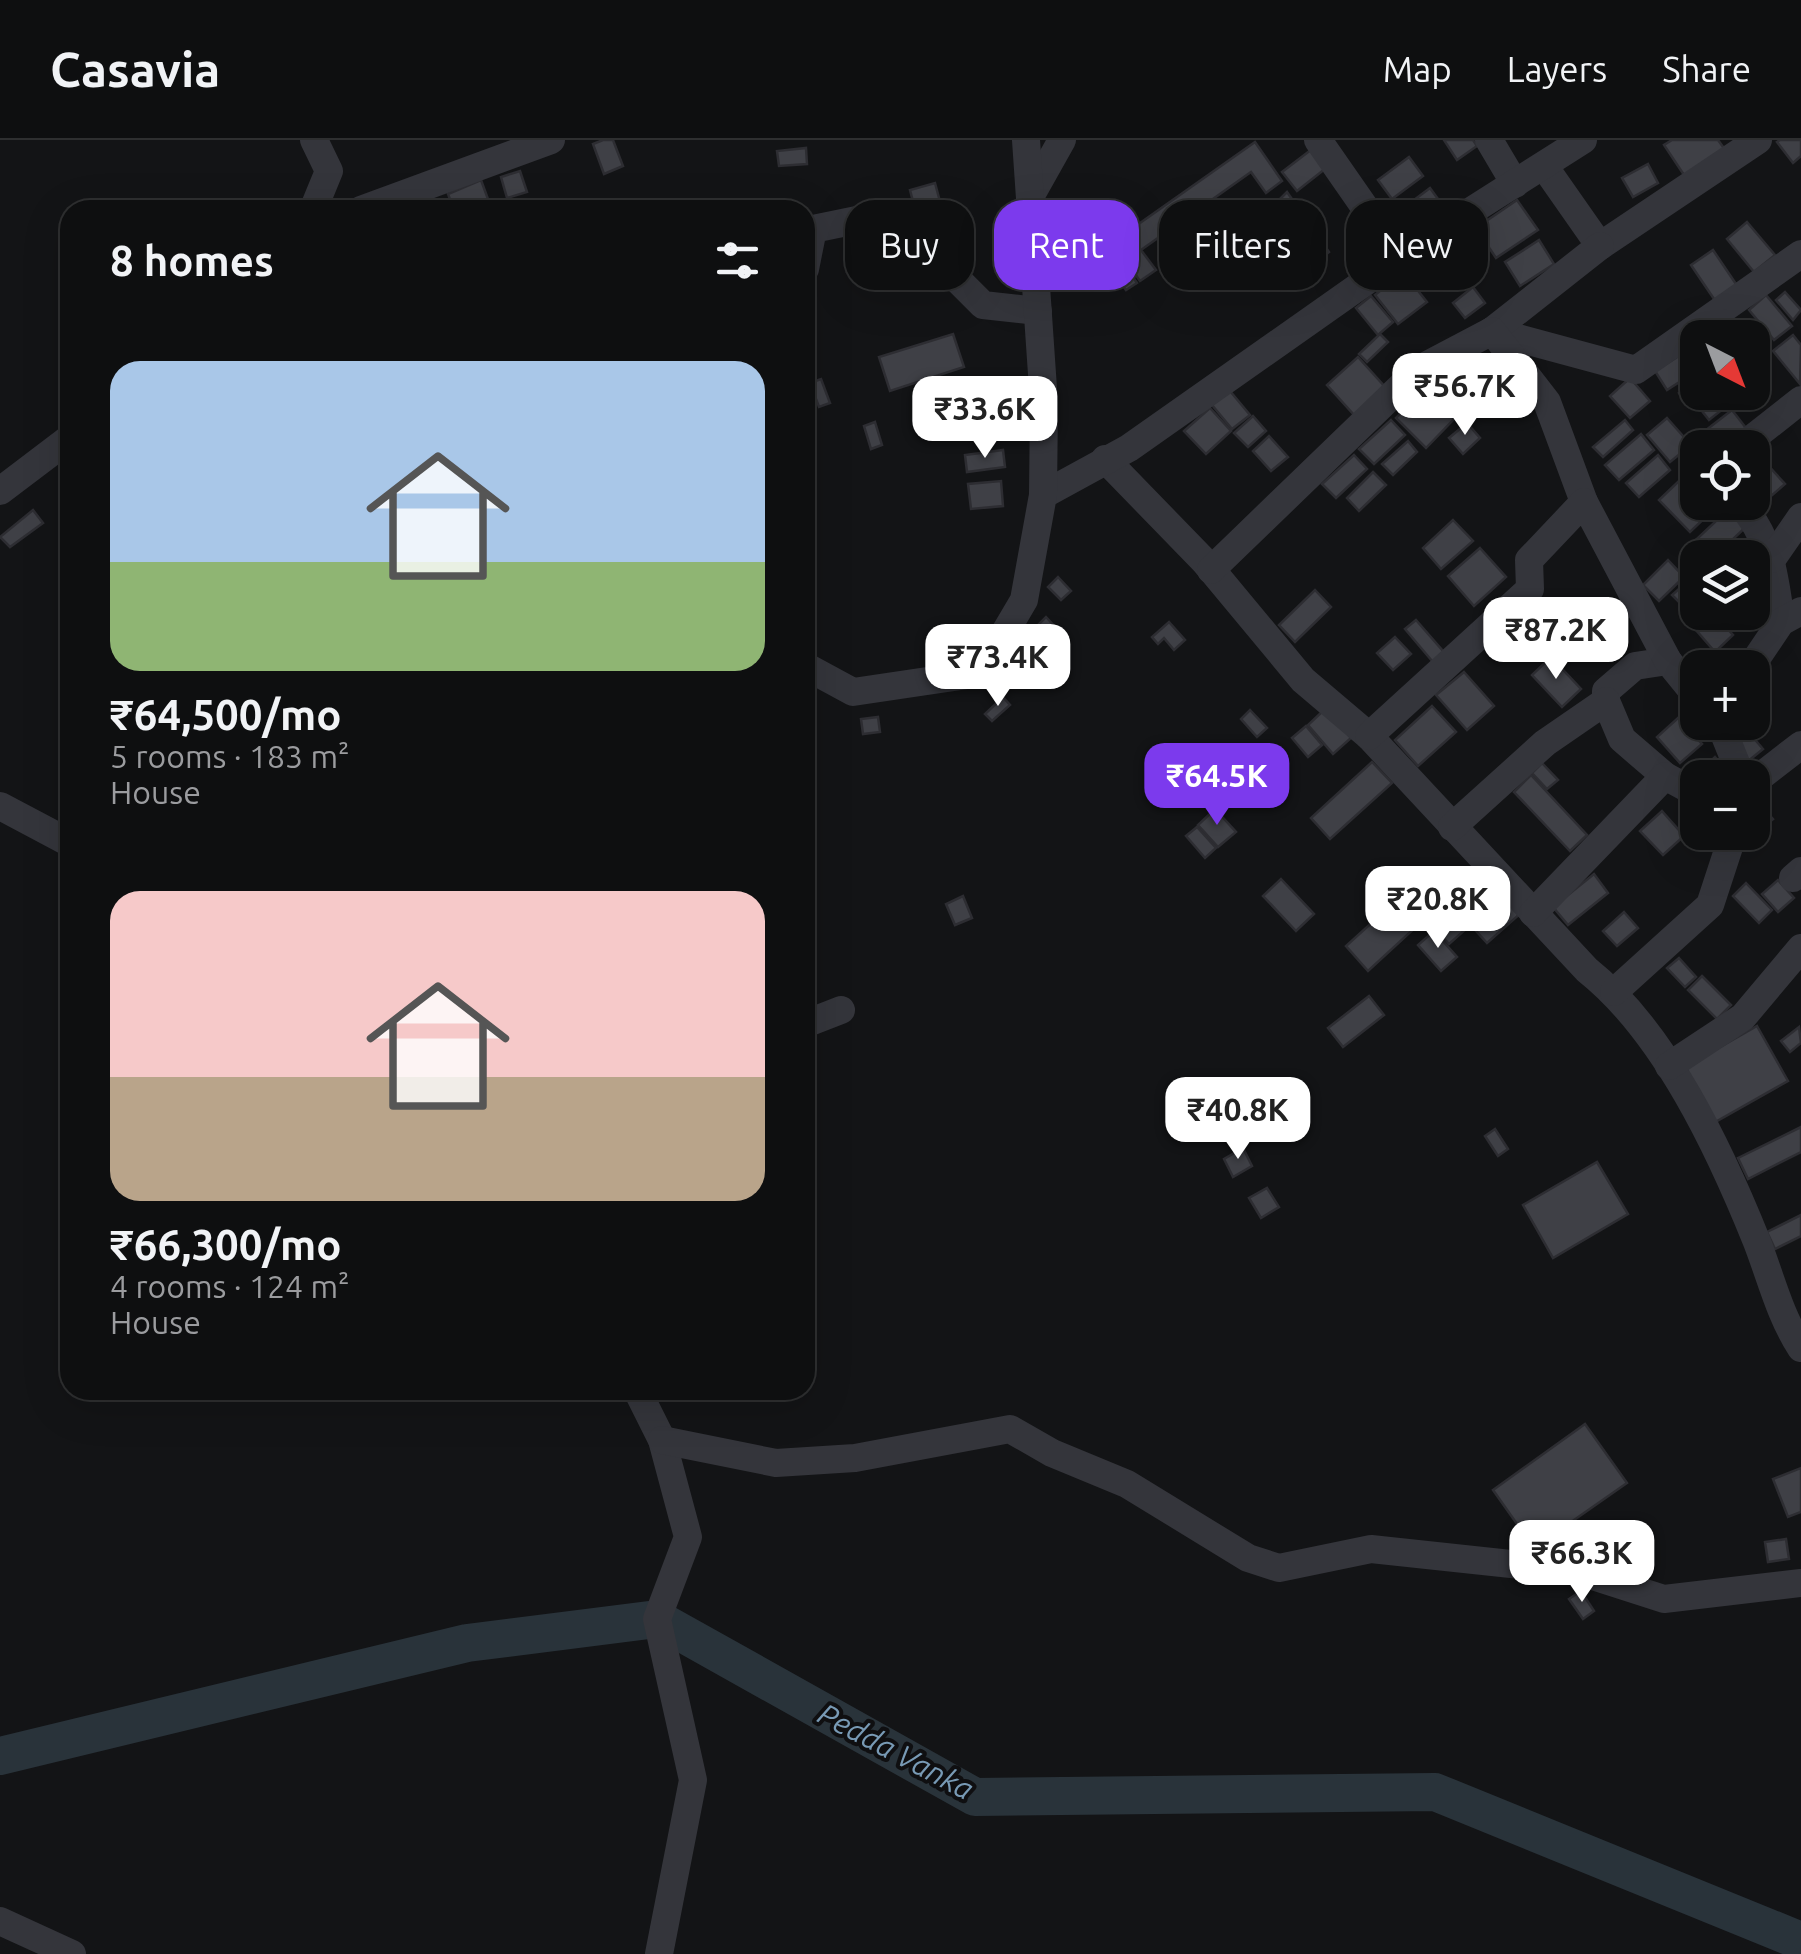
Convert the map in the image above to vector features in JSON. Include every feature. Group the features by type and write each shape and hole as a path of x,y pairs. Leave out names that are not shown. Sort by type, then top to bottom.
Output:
{"street":[{"path":"314,140 330,171 352,200"},
{"path":"387,200 551,140"},
{"path":"815,671 853,692 981,673 1024,600 1044,495 1044,404 1026,140"},
{"path":"1030,197 1062,140"},
{"path":"1318,140 1360,200"},
{"path":"1489,140 1515,184"},
{"path":"1488,201 1583,140"},
{"path":"1212,570 1418,370 1492,330 1600,246 1758,140"},
{"path":"1544,166 1600,246"},
{"path":"317,200 330,171"},
{"path":"815,229 891,213 983,304 1038,311"},
{"path":"1492,330 1636,370 1801,254"},
{"path":"1044,495 1129,448 1354,290"},
{"path":"1492,330 1547,402 1584,502 1668,661 1680,676"},
{"path":"1763,430 1801,400"},
{"path":"0,492 60,446"},
{"path":"1105,459 1212,570 1304,680 1369,736 1532,913 1614,992 1669,1066 1714,1146 1756,1241 1788,1329 1801,1348"},
{"path":"1369,736 1530,589 1529,560 1584,502"},
{"path":"1772,559 1801,517"},
{"path":"1753,520 1772,559 1791,616 1764,650"},
{"path":"1668,661 1635,666 1606,691 1606,700 1622,739 1664,776 1680,784"},
{"path":"1452,827 1545,744 1606,700"},
{"path":"1770,769 1801,745"},
{"path":"1532,913 1664,776"},
{"path":"0,806 60,838"},
{"path":"1614,992 1710,905 1728,850"},
{"path":"1669,1066 1743,1017 1801,948"},
{"path":"815,1020 841,1010"},
{"path":"642,1400 662,1440 688,1537 657,1619 693,1780 659,1954"},
{"path":"662,1440 776,1463 856,1458 1010,1430 1052,1453 1127,1484 1248,1558 1279,1568 1371,1549 1577,1571 1664,1599 1801,1584"},
{"path":"0,1922 72,1954"}],"building":[{"path":"613,140 623,166 604,174 593,144"},
{"path":"1444,140 1473,140 1477,146 1457,160"},
{"path":"1672,140 1718,140 1726,151 1686,178 1664,145"},
{"path":"1801,140 1801,156 1793,163 1777,142"},
{"path":"1255,142 1282,181 1266,193 1251,172 1212,200 1173,200"},
{"path":"1316,146 1330,165 1297,191 1282,172"},
{"path":"806,148 807,164 779,166 777,151"},
{"path":"1409,157 1423,176 1392,199 1378,180"},
{"path":"1648,164 1658,183 1633,197 1622,178"},
{"path":"520,171 527,192 507,198 501,177"},
{"path":"481,180 488,200 450,200 448,194"},
{"path":"935,183 940,200 913,200 910,190"},
{"path":"1430,188 1439,200 1414,200"},
{"path":"1517,200 1538,230 1496,258 1488,246 1488,220"},
{"path":"1159,210 1159,237 1141,250 1156,270 1140,281 1139,280 1139,224"},
{"path":"1747,222 1775,255 1754,272 1727,239"},
{"path":"1539,240 1554,264 1520,286 1505,262"},
{"path":"1713,250 1738,287 1716,302 1691,265"},
{"path":"1381,290 1417,290 1427,302 1398,324 1375,295"},
{"path":"1469,290 1475,290 1485,303 1465,318 1453,303"},
{"path":"1785,292 1801,310 1793,320 1776,300"},
{"path":"1766,295 1792,326 1774,340 1770,320 1757,320 1749,310"},
{"path":"1371,296 1393,322 1378,335 1356,308"},
{"path":"953,334 964,367 890,391 879,357"},
{"path":"1380,334 1388,342 1367,362 1359,354"},
{"path":"1793,335 1801,345 1800,384 1773,351"},
{"path":"1474,353 1493,371 1455,408 1437,390"},
{"path":"1680,355 1680,382 1667,390 1655,371"},
{"path":"1358,357 1386,388 1355,416 1327,385"},
{"path":"1630,378 1650,401 1630,418 1610,396"},
{"path":"821,379 830,403 819,407 815,381"},
{"path":"1424,389 1454,419 1426,448 1396,418"},
{"path":"975,390 984,419 923,438 914,409"},
{"path":"1230,391 1250,415 1232,429 1212,405"},
{"path":"1210,408 1231,431 1206,454 1184,431"},
{"path":"1701,410 1722,410 1709,420"},
{"path":"1732,410 1746,428 1744,430 1706,430"},
{"path":"1253,416 1266,431 1248,447 1234,433"},
{"path":"1667,418 1680,433 1680,454 1670,462 1647,435"},
{"path":"1391,420 1405,435 1374,464 1359,449"},
{"path":"1625,420 1633,430 1603,457 1593,447"},
{"path":"875,422 882,445 871,449 864,426"},
{"path":"1467,423 1480,438 1463,454 1449,438"},
{"path":"1641,434 1654,450 1619,480 1605,465"},
{"path":"1269,436 1288,457 1271,471 1253,451"},
{"path":"1408,441 1417,452 1393,475 1382,464"},
{"path":"1003,450 1005,467 967,472 965,455"},
{"path":"1354,455 1367,469 1336,498 1322,484"},
{"path":"1658,455 1670,470 1639,497 1626,483"},
{"path":"1770,467 1785,484 1770,497"},
{"path":"1373,472 1386,485 1359,511 1347,498"},
{"path":"1680,480 1680,520 1703,520 1690,532 1659,500"},
{"path":"1001,481 1003,506 971,509 968,484"},
{"path":"33,510 43,523 10,547 0,537"},
{"path":"1453,520 1473,541 1441,569 1423,548"},
{"path":"1717,520 1743,520 1748,525 1732,540 1696,540"},
{"path":"1480,548 1506,577 1474,606 1448,576"},
{"path":"1668,560 1680,573 1680,581 1659,601 1643,585"},
{"path":"1058,577 1071,591 1061,600 1048,587"},
{"path":"1315,590 1331,607 1295,642 1279,625"},
{"path":"1046,617 1058,630 1044,644 1032,631"},
{"path":"1416,620 1449,658 1438,668 1405,629"},
{"path":"1169,622 1185,640 1174,650 1164,638 1158,644 1152,637"},
{"path":"1516,622 1532,640 1522,649 1506,632"},
{"path":"1696,630 1728,630 1733,635 1713,650"},
{"path":"1395,637 1411,654 1393,670 1377,653"},
{"path":"1551,657 1581,689 1562,707 1532,675"},
{"path":"1464,672 1494,706 1467,730 1436,695"},
{"path":"1003,697 1010,705 992,721 985,714"},
{"path":"1432,706 1456,732 1418,766 1395,740"},
{"path":"1325,709 1351,738 1333,754 1308,725"},
{"path":"1250,710 1267,728 1257,737 1241,719"},
{"path":"878,717 880,732 863,734 861,719"},
{"path":"1678,718 1680,740 1698,740 1702,744 1680,763 1657,737"},
{"path":"1306,726 1322,745 1308,757 1292,738"},
{"path":"1755,740 1763,749 1745,760 1730,743"},
{"path":"1372,762 1392,783 1330,839 1311,818"},
{"path":"1542,763 1558,780 1547,789 1532,773"},
{"path":"1531,775 1587,835 1570,851 1514,792"},
{"path":"1215,809 1236,832 1218,847 1198,825"},
{"path":"1662,811 1680,831 1680,840 1663,855 1640,831"},
{"path":"1197,827 1216,848 1205,858 1186,836"},
{"path":"1594,874 1608,893 1568,925 1553,907"},
{"path":"1281,879 1314,914 1296,931 1263,896"},
{"path":"1420,879 1442,903 1368,971 1346,946"},
{"path":"1778,880 1794,898 1778,912 1762,894"},
{"path":"1492,881 1521,913 1487,943 1458,911"},
{"path":"1746,883 1772,910 1759,923 1733,896"},
{"path":"963,896 972,918 955,925 946,904"},
{"path":"1451,912 1466,929 1449,944 1434,927"},
{"path":"1624,912 1638,928 1617,946 1603,931"},
{"path":"1434,931 1457,957 1441,971 1418,945"},
{"path":"1679,958 1696,977 1685,987 1667,968"},
{"path":"1702,976 1731,1005 1717,1019 1688,990"},
{"path":"1369,996 1384,1015 1343,1047 1328,1028"},
{"path":"1757,1026 1788,1081 1710,1125 1680,1070"},
{"path":"1799,1027 1801,1043 1790,1052 1781,1041"},
{"path":"1801,1127 1801,1152 1748,1179 1738,1158"},
{"path":"1495,1129 1508,1149 1498,1156 1485,1136"},
{"path":"1243,1148 1252,1166 1233,1177 1224,1159"},
{"path":"1597,1162 1628,1214 1553,1258 1523,1205"},
{"path":"1267,1188 1279,1207 1261,1218 1249,1198"},
{"path":"1801,1215 1801,1236 1775,1249 1767,1232"},
{"path":"1585,1424 1627,1483 1534,1548 1493,1490"},
{"path":"1801,1468 1801,1512 1788,1517 1773,1479"},
{"path":"1786,1539 1789,1559 1768,1562 1765,1542"},
{"path":"1581,1591 1594,1611 1583,1619 1569,1599"}],"waterway":[{"name":"Pedda Vanka","path":"0,1756 467,1643 657,1619 975,1797 1435,1792 1801,1941"}]}
